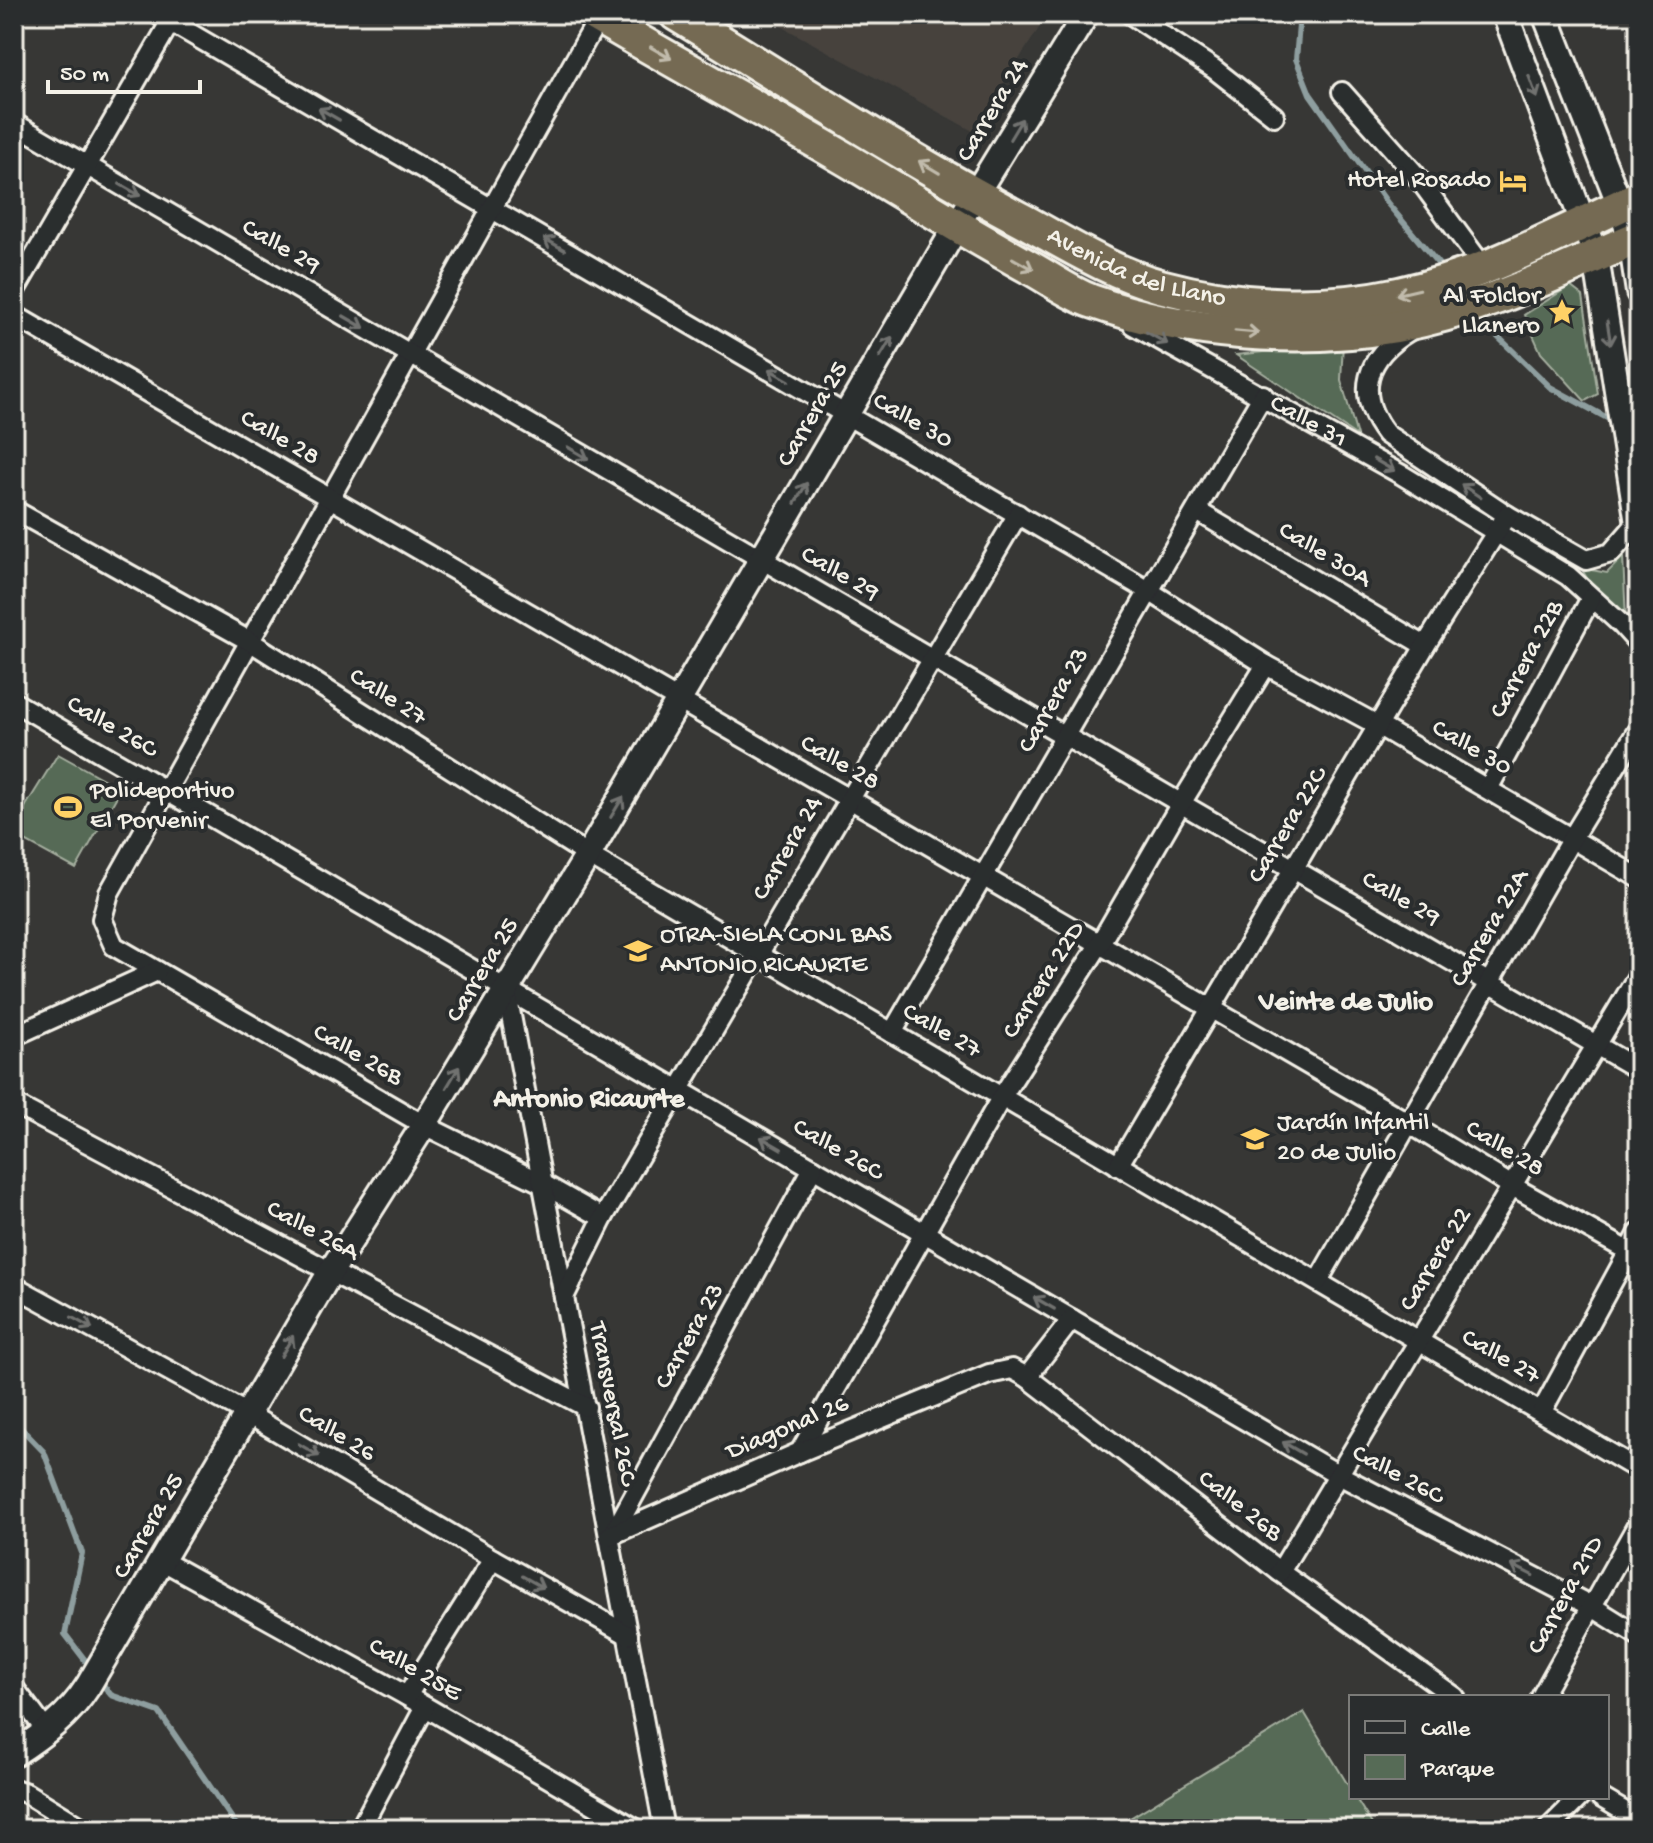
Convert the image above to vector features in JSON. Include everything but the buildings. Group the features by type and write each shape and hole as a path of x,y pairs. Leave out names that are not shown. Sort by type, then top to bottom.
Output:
{"highway":[{"name":"Avenida del Llano","path":"676,14 975,195 1120,273 1171,289 1237,301 1317,304 1357,301 1427,288 1484,268 1630,201"},
{"path":"596,16 957,227"},
{"name":"Calle 31","path":"957,227 1089,300"},
{"name":"Avenida del Llano","path":"1089,300 1174,322 1235,331 1283,334 1356,331 1428,319 1486,303 1543,282 1635,239"}],"street":[{"name":"Carrera 24","path":"975,195 1086,14"},
{"path":"1130,14 1214,69 1274,116"},
{"path":"1505,14 1596,257 1638,526"},
{"path":"1545,14 1630,201 1639,292"},
{"path":"166,790 251,642 596,16"},
{"path":"14,292 167,17"},
{"name":"Calle 30","path":"167,17 1149,591 1266,665 1379,726 1639,878"},
{"path":"1342,92 1415,174 1484,268"},
{"name":"Calle 29","path":"14,123 1639,1070"},
{"name":"Carrera 25","path":"14,1754 47,1732 68,1713 88,1686 331,1271 424,1125 763,561 975,195"},
{"name":"Calle 31","path":"1089,300 1402,475 1568,576 1639,644"},
{"name":"Calle 28","path":"14,315 1634,1254"},
{"name":"Calle 31","path":"1428,319 1394,340 1380,353 1371,369 1372,415 1386,434 1507,515 1586,560 1611,553 1638,526"},
{"name":"Carrera 23","path":"892,1033 1263,395"},
{"name":"Calle 27","path":"14,510 251,642 588,855 1639,1470"},
{"name":"Calle 30A","path":"1197,511 1425,646"},
{"name":"Carrera 24","path":"564,1297 603,1218 1018,514"},
{"name":"Carrera 22C","path":"1118,1166 1425,646 1507,515"},
{"name":"Carrera 22B","path":"1488,789 1591,598"},
{"name":"Carrera 22D","path":"800,1452 1001,1098 1099,945 1266,665"},
{"name":"Calle 26C","path":"14,702 1339,1475 1591,1606 1639,1636"},
{"name":"Carrera 22A","path":"1318,1281 1407,1122 1639,728"},
{"name":"Calle 26B","path":"166,790 109,893 102,919 114,946 424,1125 543,1184 603,1218"},
{"path":"14,1036 157,971"},
{"name":"Carrera 22","path":"1280,1572 1639,974"},
{"name":"Transversal 26C","path":"506,989 612,1534 664,1829"},
{"name":"Calle 26A","path":"14,1104 586,1407"},
{"name":"Carrera 23","path":"612,1534 813,1168"},
{"path":"1542,1411 1634,1254 1639,1233"},
{"name":"Calle 26","path":"14,1286 248,1414 628,1635"},
{"path":"1027,1377 1072,1319"},
{"name":"Diagonal 26","path":"612,1534 989,1374 1012,1369 1027,1377"},
{"name":"Calle 26B","path":"1027,1377 1280,1572 1452,1695"},
{"name":"Carrera 21D","path":"1542,1695 1639,1522"},
{"path":"407,1696 493,1559"},
{"name":"Calle 25E","path":"163,1561 407,1696 636,1829"},
{"path":"14,1688 47,1732"},
{"path":"360,1829 425,1707"},
{"path":"14,1789 26,1793 84,1829"},
{"path":"1548,1829 1578,1799"},
{"path":"1603,1799 1639,1820"}],"shaded area":[{"path":"759,14 1048,14 973,131"}],"green space":[{"path":"1570,286 1583,296 1598,394 1585,401 1541,353 1524,315"},
{"path":"1343,343 1341,380 1357,436 1236,355"},
{"path":"1623,557 1626,620 1599,599 1581,568 1607,573"},
{"name":"Polideportivo El Porvenir","path":"58,754 121,789 76,869 14,835 14,825"},
{"path":"1304,1712 1349,1787 1349,1799 1356,1799 1375,1829 1112,1829"}],"waterway":[{"path":"1300,14 1296,59 1310,94 1388,204 1441,267"},
{"path":"1494,333 1550,387 1609,419"},
{"path":"14,1421 44,1452 82,1553 65,1634 91,1668"},
{"path":"100,1681 111,1695 159,1712 239,1829"}],"place":[{"name":"Hotel Rosado","path":"1513,181"},
{"name":"Al Folclor Llanero","path":"1562,312"},
{"name":"Polideportivo El Porvenir","path":"68,807"},
{"name":"OTRA-SIGLA CONL BAS ANTONIO RICAURTE","path":"638,951"},
{"name":"Jardín Infantil 20 de Julio","path":"1255,1139"}],"district":[{"name":"Veinte de Julio","path":"1346,1003"},
{"name":"Antonio Ricaurte","path":"589,1100"}]}
